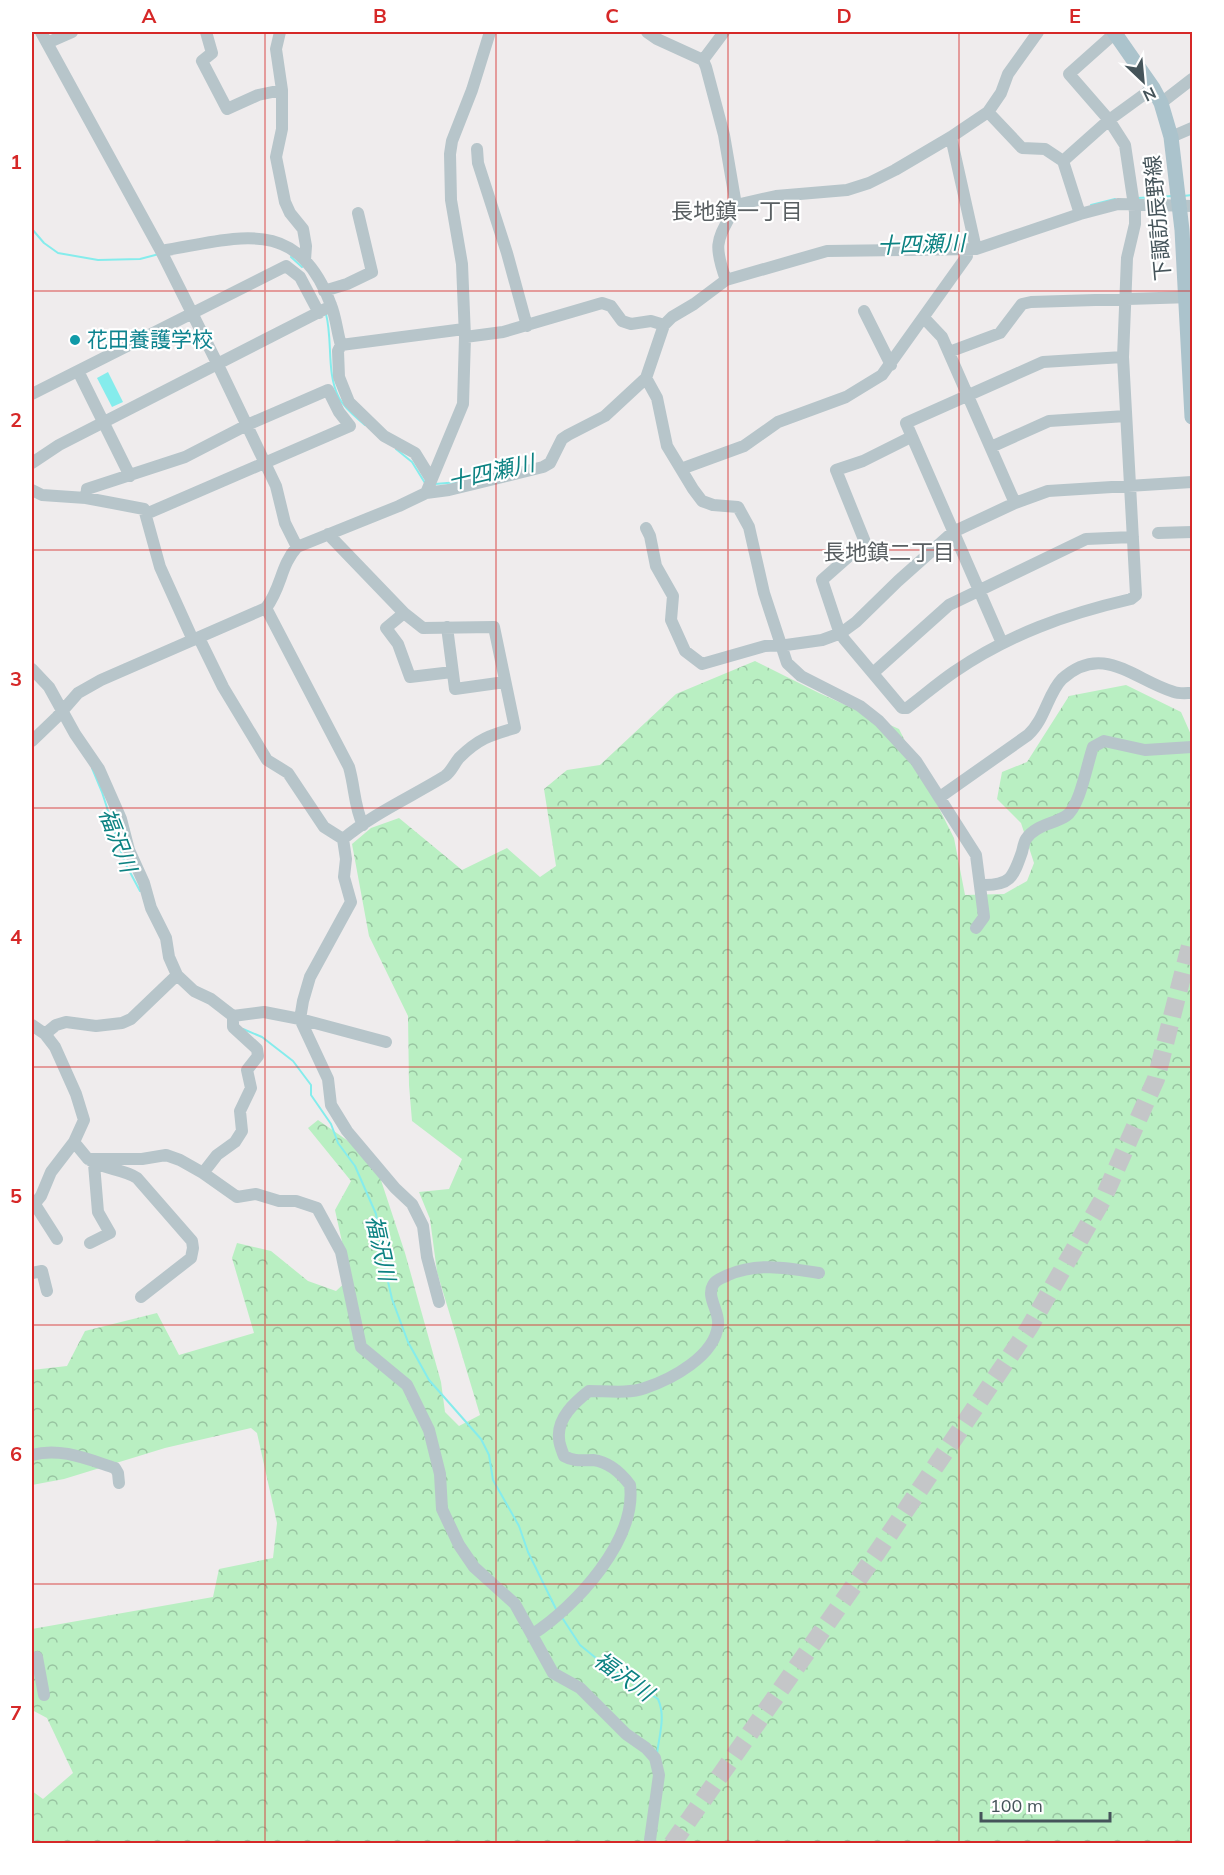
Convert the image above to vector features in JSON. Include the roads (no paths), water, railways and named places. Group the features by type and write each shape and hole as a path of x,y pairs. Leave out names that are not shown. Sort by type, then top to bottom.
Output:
{"main road":[{"name":"下諏訪辰野線","path":"1114,32 1161,103 1186,207 1192,417"}],"street":[{"path":"72,32 44,37 161,251 218,365 266,462 276,486 285,523 297,547"},
{"path":"206,32 212,52 202,61 227,109 258,95 282,90"},
{"path":"280,32 276,49 282,90 282,129 276,157 285,202 303,230 306,246 305,260"},
{"path":"426,493 463,404 465,333 462,264 451,200 450,154 452,141 472,90 490,32"},
{"path":"647,32 703,60 724,135 736,205 720,232 717,243 718,256 726,280"},
{"path":"703,60 724,32"},
{"path":"736,205 776,196 847,190 869,183 895,170 988,112 1001,93 1008,74 1038,32"},
{"path":"911,437 862,461 836,470 865,542 822,580 841,633 902,708 907,708 952,673 1002,643 1050,621 1131,599 1136,595 1123,357 1127,258 1135,224 1133,205 1125,145 1109,120 1068,74 1114,32"},
{"path":"1161,103 1192,79"},
{"path":"1063,161 1109,120 1153,88"},
{"path":"988,112 1022,148 1045,149 1063,161 1080,214"},
{"path":"1171,137 1192,128"},
{"path":"681,469 744,446 778,422 846,397 882,375 891,365 971,250 951,137"},
{"path":"477,149 478,163 507,253 527,326"},
{"path":"32,741 78,693 101,680 266,608 277,590 287,558 297,547 426,493 449,490 543,467 550,463 562,440 605,416 646,378 664,326 672,317 726,280 826,251 971,250 1080,214 1118,204 1186,207"},
{"path":"324,291 347,284 372,272 358,213"},
{"path":"146,514 350,426 339,412 335,385 338,351 341,345 331,305 317,275 305,260 281,243 263,238 246,238 161,251"},
{"path":"32,394 286,266 300,277 319,313"},
{"path":"949,352 1000,333 1022,303 1189,297"},
{"path":"341,345 465,333 503,332 602,303 611,306 622,321 631,324 651,321 664,326"},
{"path":"32,463 59,445 331,305"},
{"path":"864,311 891,365"},
{"path":"924,318 942,337 1015,503"},
{"path":"1002,643 906,423 1043,362 1123,357"},
{"path":"78,371 130,476"},
{"path":"646,378 657,398 668,446 693,489 702,501 713,505 738,507 750,527 764,593 787,663 801,676 860,706 879,721 916,761 976,855 984,916 976,928"},
{"path":"335,385 384,436 415,453 431,479"},
{"path":"86,498 87,489 184,457 335,385"},
{"path":"991,447 1049,421 1126,416"},
{"path":"646,528 650,536 656,566 673,597 671,620 685,651 702,664 765,646 822,640 841,633 856,622 953,532 1015,503 1048,491 1192,482"},
{"path":"32,490 42,495 86,498 144,509 160,567 196,639 267,760 288,773 324,827 343,839 346,859 344,877 351,902 310,977 300,1019 328,1079 331,1105 347,1131 395,1188 412,1204 423,1226 427,1257 439,1302"},
{"path":"1158,534 1192,532"},
{"path":"328,534 404,612 423,628 494,627 515,728 486,736 471,746 448,774 388,807 343,839"},
{"path":"873,673 949,605 1086,539 1133,537"},
{"path":"266,608 349,767 355,788 356,810 363,825"},
{"path":"404,612 386,628 398,644 410,677 452,672"},
{"path":"447,627 454,689 505,682"},
{"path":"940,797 1036,728 1060,681 1072,672 1093,663 1108,663 1176,693 1192,693"},
{"path":"32,669 49,687 75,734 99,769 121,819 129,850 144,883 151,908 166,938 169,957 177,975 194,991 211,999 233,1016 264,1012 386,1042"},
{"path":"981,885 997,885 1007,882 1014,874 1026,839 1037,829 1067,815 1075,805 1092,747 1104,741 1145,750 1192,747"},
{"path":"45,1034 56,1025 66,1022 96,1026 122,1023 130,1019 177,975"},
{"path":"203,1173 217,1155 236,1142 242,1131 240,1111 251,1088 247,1071 258,1056 257,1049 233,1027 233,1016"},
{"path":"32,1025 45,1034 55,1047 76,1094 84,1120 75,1142 51,1172 41,1196 33,1205 57,1239"},
{"path":"75,1142 98,1166 127,1172 137,1178 192,1241 194,1248 191,1258 141,1297"},
{"path":"91,1161 142,1159 166,1155 203,1173 237,1197 256,1194 279,1201 296,1201 317,1209 341,1252 361,1347 407,1384 429,1430 440,1474 442,1509 459,1545 474,1568 515,1604 536,1632 553,1673 580,1688 626,1734 646,1748 655,1758 659,1775 651,1844"},
{"path":"90,1243 110,1233 98,1212 91,1161"},
{"path":"536,1632 581,1595 625,1529 631,1505 630,1485 610,1465 596,1460 571,1460 564,1456 558,1437 567,1412 589,1391 632,1391 645,1388 684,1369 700,1357 715,1339 718,1324 711,1293 716,1281 735,1272 761,1267 819,1273"},
{"path":"32,1273 42,1271 47,1291"},
{"path":"32,1455 48,1450 84,1458 115,1468 119,1483"},
{"path":"32,1665 37,1657 44,1695"}],"water":[{"path":"108,372 123,402 112,407 97,378"}],"waterway":[{"name":"十四瀬川","path":"1183,196 1192,195"},
{"name":"十四瀬川","path":"1138,198 1172,196"},
{"name":"十四瀬川","path":"1091,205 1115,199"},
{"name":"十四瀬川","path":"32,229 44,243 58,253 98,260 140,259 159,254"},
{"name":"十四瀬川","path":"291,257 302,267"},
{"name":"十四瀬川","path":"326,314 335,388 344,406 365,425"},
{"name":"十四瀬川","path":"396,449 412,462 425,483"},
{"name":"十四瀬川","path":"435,484 459,482"},
{"name":"福沢川","path":"92,768 124,861 140,891"},
{"name":"福沢川","path":"243,1029 262,1037 293,1061 311,1085 311,1095 331,1124 338,1143 355,1166 376,1214 392,1299 408,1342 429,1380 481,1439 489,1455 493,1480 519,1526 528,1552 556,1609"},
{"name":"福沢川","path":"561,1616 580,1645 602,1663 658,1699 662,1719 657,1754"}],"tunnel":[{"path":"672,1844 876,1554 1029,1328 1103,1199 1156,1079 1192,938"}],"place":[{"name":"花田養護学校","path":"75,340"}],"district":[{"name":"長地鎮一丁目","path":"737,211"},
{"name":"長地鎮二丁目","path":"889,552"}]}
